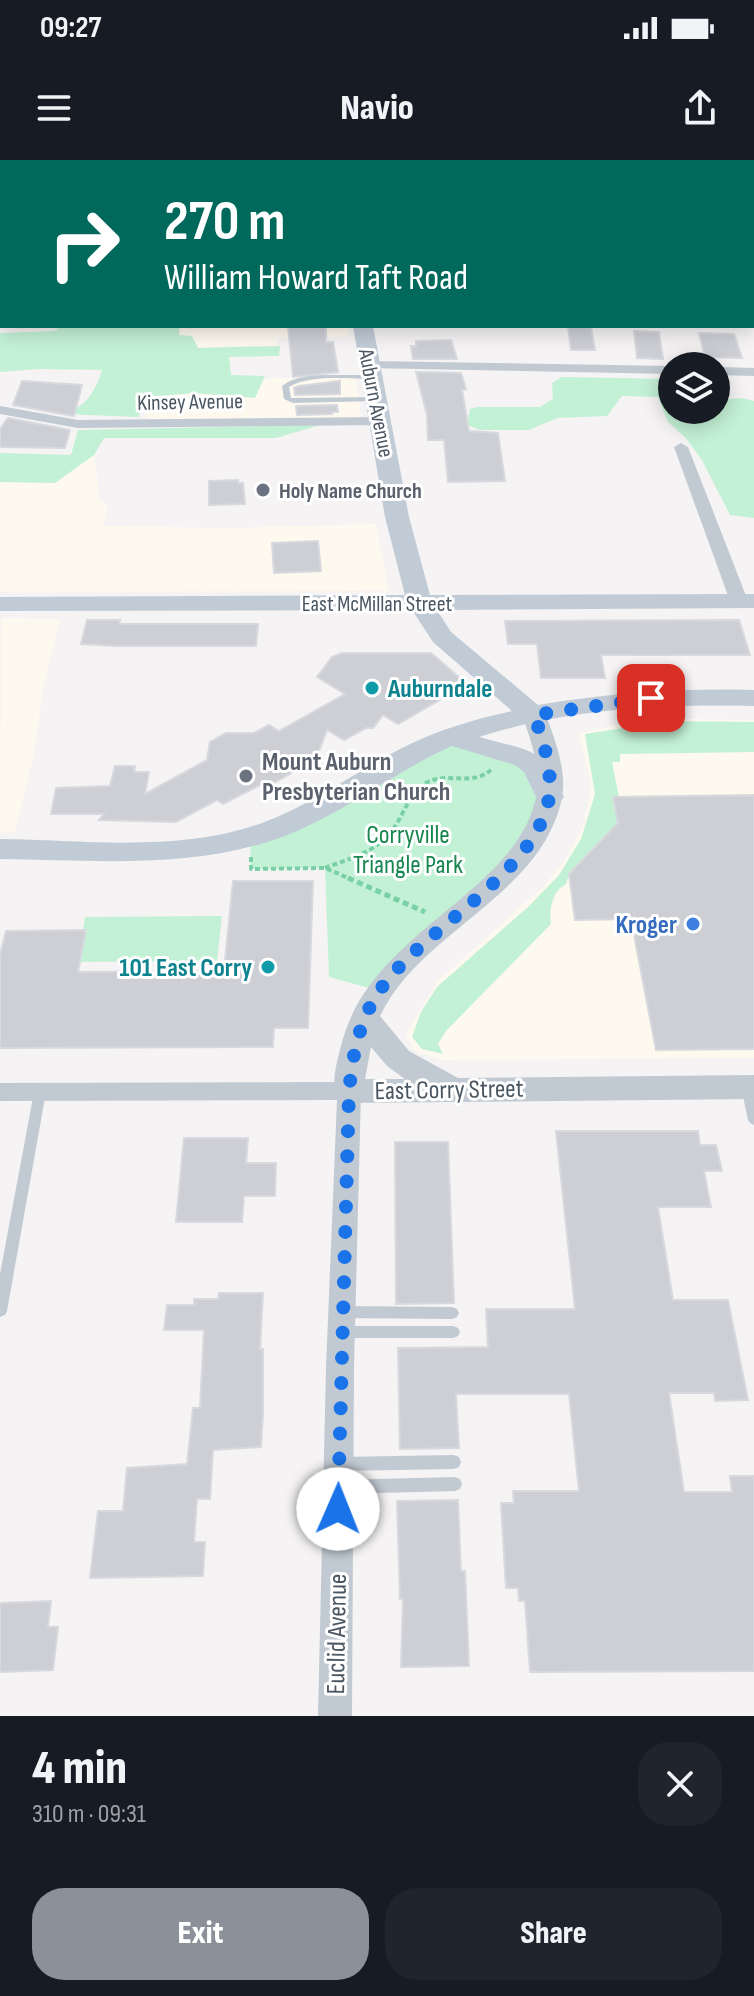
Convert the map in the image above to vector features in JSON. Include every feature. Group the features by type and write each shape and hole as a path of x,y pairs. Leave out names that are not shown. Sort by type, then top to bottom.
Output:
{"main road":[{"name":"Auburn Avenue","path":"363,328 397,517 419,602 442,637 534,715"},
{"name":"East McMillan Street","path":"0,604 746,601"},
{"path":"0,849 158,850 250,837 282,827 418,751 534,715 651,698 754,698"},
{"path":"453,738 525,759 537,768 549,797"}],"street":[{"name":"Kinsey Avenue","path":"0,410 78,424 376,391 658,371"},
{"path":"730,371 754,372"},
{"path":"681,447 746,601"},
{"name":"Euclid Avenue","path":"335,1716 341,1322 353,1052 365,1016 398,968 510,865 532,839 549,797 544,742 534,715"},
{"path":"365,1016 399,1062 423,1076 458,1088"},
{"name":"East Corry Street","path":"0,1092 750,1087"}],"lane":[{"path":"305,379 376,391 293,401 288,399 285,386 290,381 305,379"},
{"path":"750,1087 754,1120"},
{"path":"0,1311 40,1092"},
{"path":"341,1322 452,1313"},
{"path":"341,1322 453,1332"},
{"path":"338,1476 454,1462"},
{"path":"338,1476 455,1484"}],"path":[{"path":"251,856 251,869 325,868 382,842 397,823 413,793 429,781 486,777 495,765"},
{"path":"325,868 425,912"}],"shaded area":[{"path":"177,328 348,328 349,337 277,338 277,346 174,348"},
{"path":"356,376 361,418 146,419 147,399 166,397 169,381"},
{"path":"94,455 100,500 108,505 103,526 231,528 376,524 389,591 0,592 0,482 55,483"},
{"path":"1,618 60,619 44,685 34,754 15,832 0,832"},
{"path":"688,719 754,720 754,1058 442,1060 413,1050 406,1034 438,981 543,887 563,863 582,829 591,782 578,734 626,723"}],"green space":[{"path":"59,328 180,328 179,335 192,336 198,348 280,346 279,356 229,357 231,375 265,376 255,398 194,393 149,397 138,417 65,414 89,397 102,370 0,372 0,333 54,331"},
{"path":"562,377 658,379 658,397 622,396 607,416 557,418 529,430 480,430 467,425 470,409 477,407 540,407 553,399 552,383"},
{"path":"730,399 754,401 754,518 730,515 702,460 685,437 670,424 730,424"},
{"path":"320,425 276,438 104,438 94,455 55,483 0,482 0,453 71,455 78,430"},
{"path":"669,721 754,722 754,752 620,754 620,762 612,762 619,797 613,798 618,823 569,874 566,884 557,891 551,907 551,924 446,1031 438,1044 443,1054 422,1049 412,1037 421,1012 437,987 528,907 559,875 581,839 595,794 585,734"},
{"name":"Corryville Triangle Park","path":"453,738 525,759 543,818 380,991 329,977 325,868 251,869 250,837"},
{"path":"222,916 217,961 78,962 85,917"}],"building":[{"path":"288,328 326,328 326,342 333,342 338,372 293,377"},
{"path":"568,328 591,328 595,350 571,350"},
{"path":"634,331 659,332 662,352 658,352 658,359 637,358"},
{"path":"699,333 734,334 742,358 730,358 730,352 704,352"},
{"path":"451,340 457,359 413,359 411,346 416,346 416,341"},
{"path":"416,372 461,373 466,389 462,390 469,431 498,433 505,481 448,482 444,440 428,440 427,415"},
{"path":"22,381 82,385 74,416 13,405"},
{"path":"340,381 340,394 295,395 294,388 299,386"},
{"path":"337,405 338,412 332,414 297,415 296,406"},
{"path":"8,418 70,430 65,448 0,447 0,429"},
{"path":"238,480 238,483 243,483 245,504 209,505 209,481"},
{"path":"318,541 321,571 274,573 272,543"},
{"path":"87,620 120,620 119,624 258,624 256,646 118,646 81,644"},
{"path":"739,620 750,655 601,655 605,678 541,678 537,644 508,644 505,621"},
{"path":"342,653 431,653 467,684 398,724 383,715 373,728 366,728 344,740 327,730 316,759 265,788 260,785 223,804 217,800 176,822 99,820 104,814 51,814 56,788 110,786 115,766 135,766 134,772 149,772 145,794 207,760 210,742 226,733 254,733 269,725 279,731 345,694 317,677 332,657"},
{"name":"Kroger","path":"754,795 754,1049 656,1050 631,919 575,920 569,874 618,823 613,797"},
{"name":"101 East Corry","path":"233,881 313,881 308,1028 274,1028 273,1047 0,1048 0,955 6,931 86,930 78,972 224,971"},
{"path":"556,1131 698,1131 700,1145 716,1145 722,1171 704,1171 711,1207 658,1207 673,1300 728,1300 748,1400 715,1401 714,1393 669,1393 684,1492 732,1492 730,1476 754,1476 754,1671 530,1672 525,1601 519,1601 518,1588 506,1588 501,1503 514,1503 513,1491 579,1491 569,1394 456,1394 459,1448 400,1449 398,1348 488,1347 486,1309 575,1309"},
{"path":"184,1138 248,1138 246,1163 276,1163 275,1196 244,1196 242,1222 176,1222"},
{"path":"395,1142 448,1142 454,1303 396,1304"},
{"path":"219,1293 263,1293 260,1349 263,1349 263,1413 261,1447 213,1450 210,1499 197,1499 194,1542 205,1542 203,1576 90,1578 98,1511 123,1511 127,1468 187,1464 193,1408 200,1408 204,1330 164,1330 167,1305 194,1305 194,1299 218,1299"},
{"path":"458,1500 469,1666 401,1667 403,1599 400,1599 397,1501"},
{"path":"51,1601 48,1627 58,1627 53,1670 0,1672 0,1603"}],"place":[{"name":"Holy Name Church","path":"263,490"},
{"name":"Auburndale","path":"372,688"},
{"name":"Mount Auburn Presbyterian Church","path":"246,776"},
{"name":"Kroger","path":"693,924"},
{"name":"101 East Corry","path":"268,967"}],"route":[{"path":"338,1509 349,1091 353,1052 365,1016 398,968 510,865 532,839 549,797 544,742 534,715 651,698"}]}
